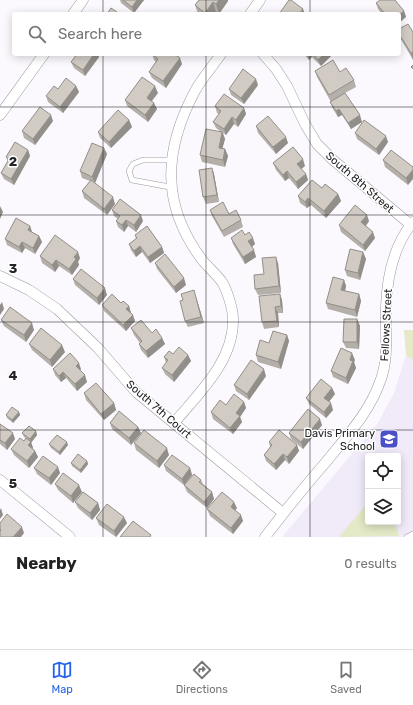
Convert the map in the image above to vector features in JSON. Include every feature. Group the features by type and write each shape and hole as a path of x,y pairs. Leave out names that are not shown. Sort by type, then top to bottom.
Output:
{"street":[{"path":"74,12 83,0"},
{"path":"251,12 260,0"},
{"path":"0,115 43,56"},
{"path":"174,423 221,365 229,342 233,319 222,283 204,262 189,239 176,209 170,187 171,160 178,127 196,90 220,56"},
{"name":"South 8th Street","path":"265,56 276,69 287,86 305,124 317,144 333,160 412,224"},
{"name":"Fellows Street","path":"265,537 357,424 373,400 382,378 386,354 386,308 388,283 394,257 412,224"},
{"name":"South 7th Court","path":"0,276 29,290 57,309 98,348 136,392 283,513"},
{"path":"0,480 70,537"}],"lane":[{"path":"170,187 132,180 129,171 132,164 143,160 171,160"},
{"path":"407,537 413,534"}],"shaded area":[{"name":"Davis Primary School","path":"406,355 413,360 413,537 282,537 378,423 394,393"}],"green space":[{"path":"404,330 413,330 413,360 406,355"},
{"path":"365,506 365,525 396,525 399,536 339,537"}],"building":[{"path":"123,0 137,0 132,7"},
{"path":"199,0 219,0 216,4 213,2 206,12 195,5"},
{"path":"289,0 303,9 301,12 280,12"},
{"path":"380,0 395,0 404,11 401,13 401,12 383,12 376,3"},
{"path":"111,8 117,12 108,12"},
{"path":"408,24 413,32 413,52 411,53 401,37 401,28"},
{"path":"76,56 93,56 83,70 71,62"},
{"path":"154,56 177,56 180,58 163,81 149,72 158,59"},
{"path":"315,56 322,56 318,60"},
{"path":"333,60 340,72 346,68 354,80 329,95 315,71"},
{"path":"243,69 256,79 241,98 229,89"},
{"path":"142,77 155,86 147,98 154,103 145,115 125,100"},
{"path":"66,78 76,86 60,107 46,96 54,86 58,89"},
{"path":"345,93 360,115 348,123 339,109 336,111 330,102"},
{"path":"224,94 244,108 236,120 232,117 224,129 213,122 221,111 215,106"},
{"path":"40,107 51,115 33,139 22,131"},
{"path":"118,110 129,120 109,142 98,132"},
{"path":"268,116 286,137 273,147 256,126"},
{"path":"364,120 386,136 376,149 355,133"},
{"path":"206,129 222,132 219,148 225,149 223,160 200,155"},
{"path":"15,142 28,150 11,179 1,173 9,159 6,157"},
{"path":"92,143 104,148 92,177 80,171"},
{"path":"293,147 303,159 297,164 306,174 296,182 287,171 283,175 273,163"},
{"path":"391,150 413,167 413,170 406,178 383,160"},
{"path":"212,168 217,195 203,197 199,170"},
{"path":"91,180 113,197 104,209 82,191"},
{"path":"312,180 322,188 325,184 338,194 324,211 308,198 305,202 298,196"},
{"path":"120,199 141,215 134,225 126,220 122,225 116,221 120,216 112,210"},
{"path":"223,202 229,214 236,210 241,220 222,231 210,210"},
{"path":"355,205 367,215 361,222 373,232 363,245 339,225"},
{"path":"16,218 30,226 28,230 39,236 33,248 22,242 19,247 5,239"},
{"path":"147,226 162,247 148,257 140,246 134,251 129,244 137,238 135,235"},
{"path":"242,230 245,235 249,232 253,238 248,241 254,250 243,257 231,238"},
{"path":"55,235 78,252 74,257 76,259 69,269 56,260 52,265 40,256"},
{"path":"350,249 363,252 358,273 345,270"},
{"path":"165,254 184,278 174,287 155,263"},
{"path":"276,257 279,286 255,289 254,275 264,274 262,258"},
{"path":"81,269 105,288 97,298 73,279"},
{"path":"333,277 344,280 341,290 359,294 355,310 326,303"},
{"path":"194,290 201,317 185,321 180,301 183,300 181,294"},
{"path":"112,294 121,303 123,301 129,306 126,309 133,315 123,325 102,305"},
{"path":"280,294 281,306 275,307 277,321 262,322 259,296"},
{"path":"10,307 32,323 24,335 1,320"},
{"path":"344,319 357,319 357,342 343,342"},
{"path":"141,320 152,333 156,329 162,338 146,351 139,344 142,341 131,328"},
{"path":"41,328 62,345 50,360 29,344"},
{"path":"273,331 287,335 278,362 256,355 260,340 269,343"},
{"path":"179,347 188,355 172,375 162,368 168,360 164,357 169,351 173,354"},
{"path":"341,348 352,353 350,360 353,361 346,378 331,371"},
{"path":"70,353 79,363 76,366 85,375 75,384 63,372 59,376 53,369"},
{"path":"251,360 264,369 247,394 234,385"},
{"path":"321,379 332,388 324,398 331,403 324,412 306,398"},
{"path":"96,383 114,403 101,414 84,393"},
{"path":"234,394 244,402 236,413 240,416 230,428 211,412 220,400 226,405"},
{"path":"12,407 19,412 12,420 6,415"},
{"path":"308,409 320,419 301,442 289,433"},
{"path":"119,411 138,427 129,438 110,423"},
{"path":"0,424 13,433 5,443 0,440"},
{"path":"29,426 36,431 30,439 22,433"},
{"path":"144,430 167,448 157,461 134,443"},
{"path":"279,430 297,445 287,457 283,454 274,464 264,455 272,445 269,442"},
{"path":"57,435 67,442 59,452 49,444"},
{"path":"20,438 24,441 26,438 31,442 28,445 35,451 27,461 11,449"},
{"path":"78,454 87,461 80,470 71,463"},
{"path":"172,455 190,468 182,479 164,465"},
{"path":"43,456 58,467 49,478 34,468"},
{"path":"63,473 79,485 71,496 55,484"},
{"path":"194,474 201,480 199,482 212,492 204,502 184,485"},
{"path":"83,492 98,503 90,513 75,502"},
{"path":"222,492 234,502 231,507 241,515 231,528 207,509"},
{"path":"107,504 124,517 114,531 96,518"},
{"path":"7,514 22,527 13,537 0,537 0,523"},
{"path":"133,521 151,535 150,537 120,537"}],"place":[{"name":"Davis Primary School","path":"389,439"}]}
